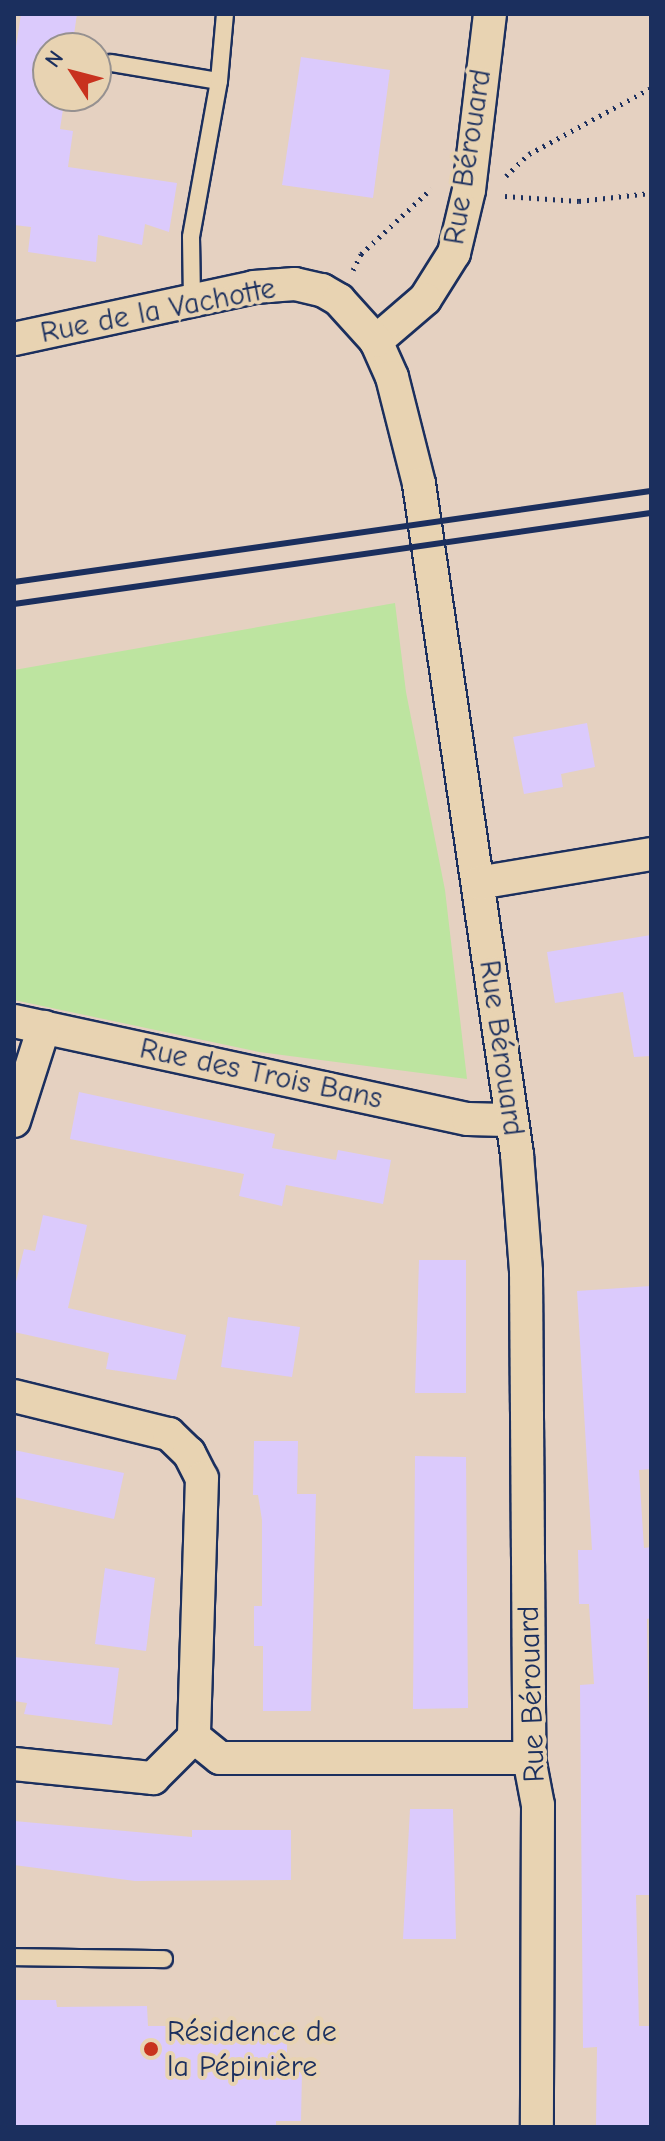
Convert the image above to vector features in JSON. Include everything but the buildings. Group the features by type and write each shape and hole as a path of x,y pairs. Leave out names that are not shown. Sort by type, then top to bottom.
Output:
{"street":[{"name":"Rue Bérouard","path":"490,14 478,192 441,278 376,341 395,389 419,484 478,883 509,1120 517,1154 526,1272 529,1758 538,1805 537,2127"},
{"name":"Rue de la Vachotte","path":"14,339 295,284 322,290 339,300 376,341"},
{"path":"478,883 651,854"},
{"path":"14,1121 29,1024"},
{"name":"Rue des Trois Bans","path":"29,1024 468,1119 509,1120"},
{"path":"14,1396 169,1434 189,1453 202,1478 194,1737 153,1778 14,1764"},
{"path":"194,1737 220,1758 529,1758"}],"lane":[{"path":"192,302 191,237 219,81 225,14"},
{"path":"112,63 219,81"},
{"path":"14,1957 164,1959"}],"path":[{"path":"478,192 529,154 651,88"},
{"path":"339,300 361,254 419,196 431,189 579,201 651,193"}],"green space":[{"path":"395,603 406,692 445,890 467,1079 259,1052 14,1000 14,670"}],"railway":[{"path":"14,582 651,491"},
{"path":"14,604 651,513"}],"place":[{"name":"Résidence de la Pépinière","path":"151,2049"}]}
